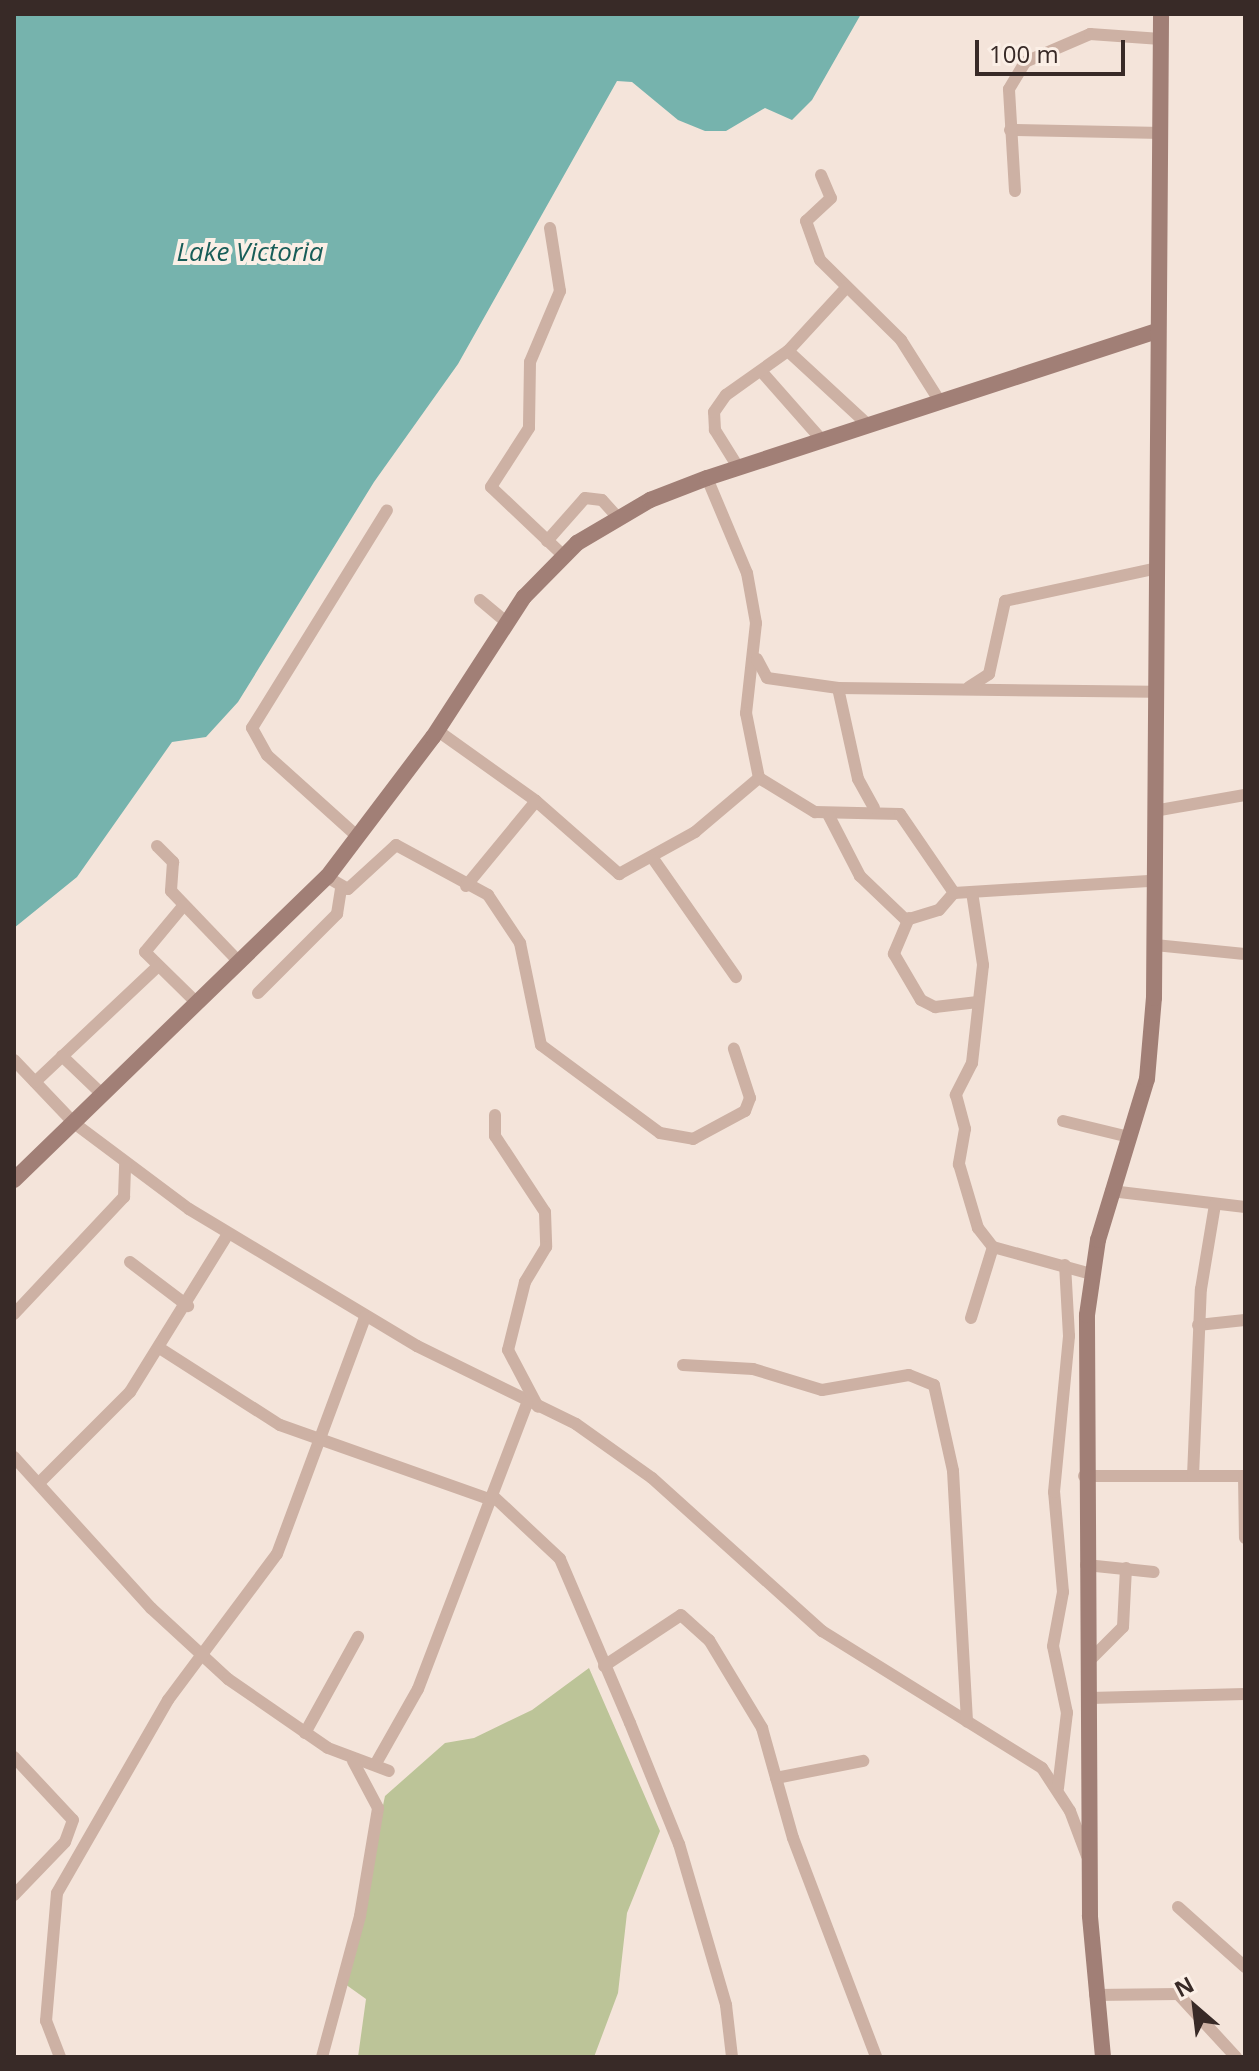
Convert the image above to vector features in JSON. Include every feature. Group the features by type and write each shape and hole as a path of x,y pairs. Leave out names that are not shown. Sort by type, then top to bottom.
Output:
{"main road":[{"path":"1103,2057 1095,1995 1089,1862 1090,1698 1084,1476 1091,1274 1111,1191 1147,1079 1155,945 1152,692 1156,331 1162,133 1161,14"},
{"path":"14,1180 327,877 438,731 506,622 563,555 618,518 707,478 820,438 1156,331"}],"street":[{"path":"1015,191 1010,130 1013,77 1044,51 1090,34 1161,39"},
{"path":"1010,130 1162,133"},
{"path":"821,175 831,198 806,221 820,260 901,340 939,400"},
{"path":"550,228 560,291 530,362 529,428 491,487 563,555"},
{"path":"738,467 715,430 714,412 788,351 846,288"},
{"path":"788,351 867,424"},
{"path":"761,371 820,438"},
{"path":"707,478 747,573 757,659 746,713 759,778"},
{"path":"547,541 585,498 602,500 618,518"},
{"path":"358,837 267,755 252,728 387,510"},
{"path":"962,689 987,678 1005,601 1153,569"},
{"path":"480,600 506,622"},
{"path":"757,659 767,678 838,688 1152,692"},
{"path":"838,688 858,779 874,808"},
{"path":"438,731 536,801 610,871 628,874 654,860 759,778"},
{"path":"759,778 828,814 874,808 900,814 954,893"},
{"path":"1154,811 1245,795"},
{"path":"466,886 536,801"},
{"path":"828,814 860,876 909,918"},
{"path":"327,877 341,888 353,887 392,845 488,895 509,918 541,1045 660,1133 693,1139 745,1111 750,1098 734,1049"},
{"path":"157,846 173,862 169,887 240,963"},
{"path":"654,860 736,977"},
{"path":"909,918 939,910 954,893 1153,881"},
{"path":"258,993 337,914 341,888"},
{"path":"972,892 983,965 972,1063 957,1086 965,1129 959,1164 978,1228 993,1247 1091,1274"},
{"path":"184,905 146,947 158,966 198,1004"},
{"path":"909,918 894,954 921,1000 935,1007 978,1002"},
{"path":"1155,945 1245,954"},
{"path":"35,1082 158,966"},
{"path":"62,1056 103,1095"},
{"path":"14,1060 74,1123 125,1163 228,1234 365,1317 532,1405 652,1478 848,1650 1020,1752 1058,1788 1089,1862"},
{"path":"375,1765 412,1701 532,1405 508,1350 525,1282 546,1247 545,1212 495,1136 495,1115"},
{"path":"1063,1121 1129,1137"},
{"path":"14,1314 124,1197 125,1163"},
{"path":"1111,1191 1245,1207"},
{"path":"1193,1476 1198,1325 1215,1204"},
{"path":"39,1483 130,1392 188,1306 228,1234"},
{"path":"971,1318 993,1247"},
{"path":"130,1262 188,1306"},
{"path":"1058,1788 1067,1713 1053,1646 1063,1592 1054,1492 1069,1336 1065,1265"},
{"path":"60,2057 46,2021 57,1893 155,1720 277,1554 323,1444 365,1317"},
{"path":"1198,1325 1245,1320"},
{"path":"161,1349 280,1425 323,1444 492,1498 560,1559 679,1844 726,2005 732,2057"},
{"path":"683,1365 753,1369 822,1390 909,1375 934,1385 953,1471 967,1722"},
{"path":"14,1457 203,1655 305,1733 353,1761 389,1771"},
{"path":"1084,1476 1244,1476 1245,1538"},
{"path":"1086,1565 1154,1572"},
{"path":"1089,1661 1123,1627 1126,1568"},
{"path":"604,1666 686,1615 754,1712 876,2057"},
{"path":"305,1733 358,1637"},
{"path":"1090,1698 1245,1694"},
{"path":"14,1757 73,1820 65,1842 14,1895"},
{"path":"322,2057 360,1916 378,1808 353,1761"},
{"path":"776,1778 863,1761"},
{"path":"1178,1907 1245,1967"},
{"path":"1095,1995 1178,1994 1236,2057"}],"green space":[{"path":"589,1668 660,1831 627,1913 618,1993 594,2057 358,2057 366,1999 345,1984 385,1796 445,1743 474,1738 532,1710"}],"water":[{"name":"Lake Victoria","path":"14,14 861,14 812,100 792,120 765,108 726,131 705,131 678,120 632,82 617,81 458,364 374,482 238,702 206,737 172,742 77,877 14,928"}]}
